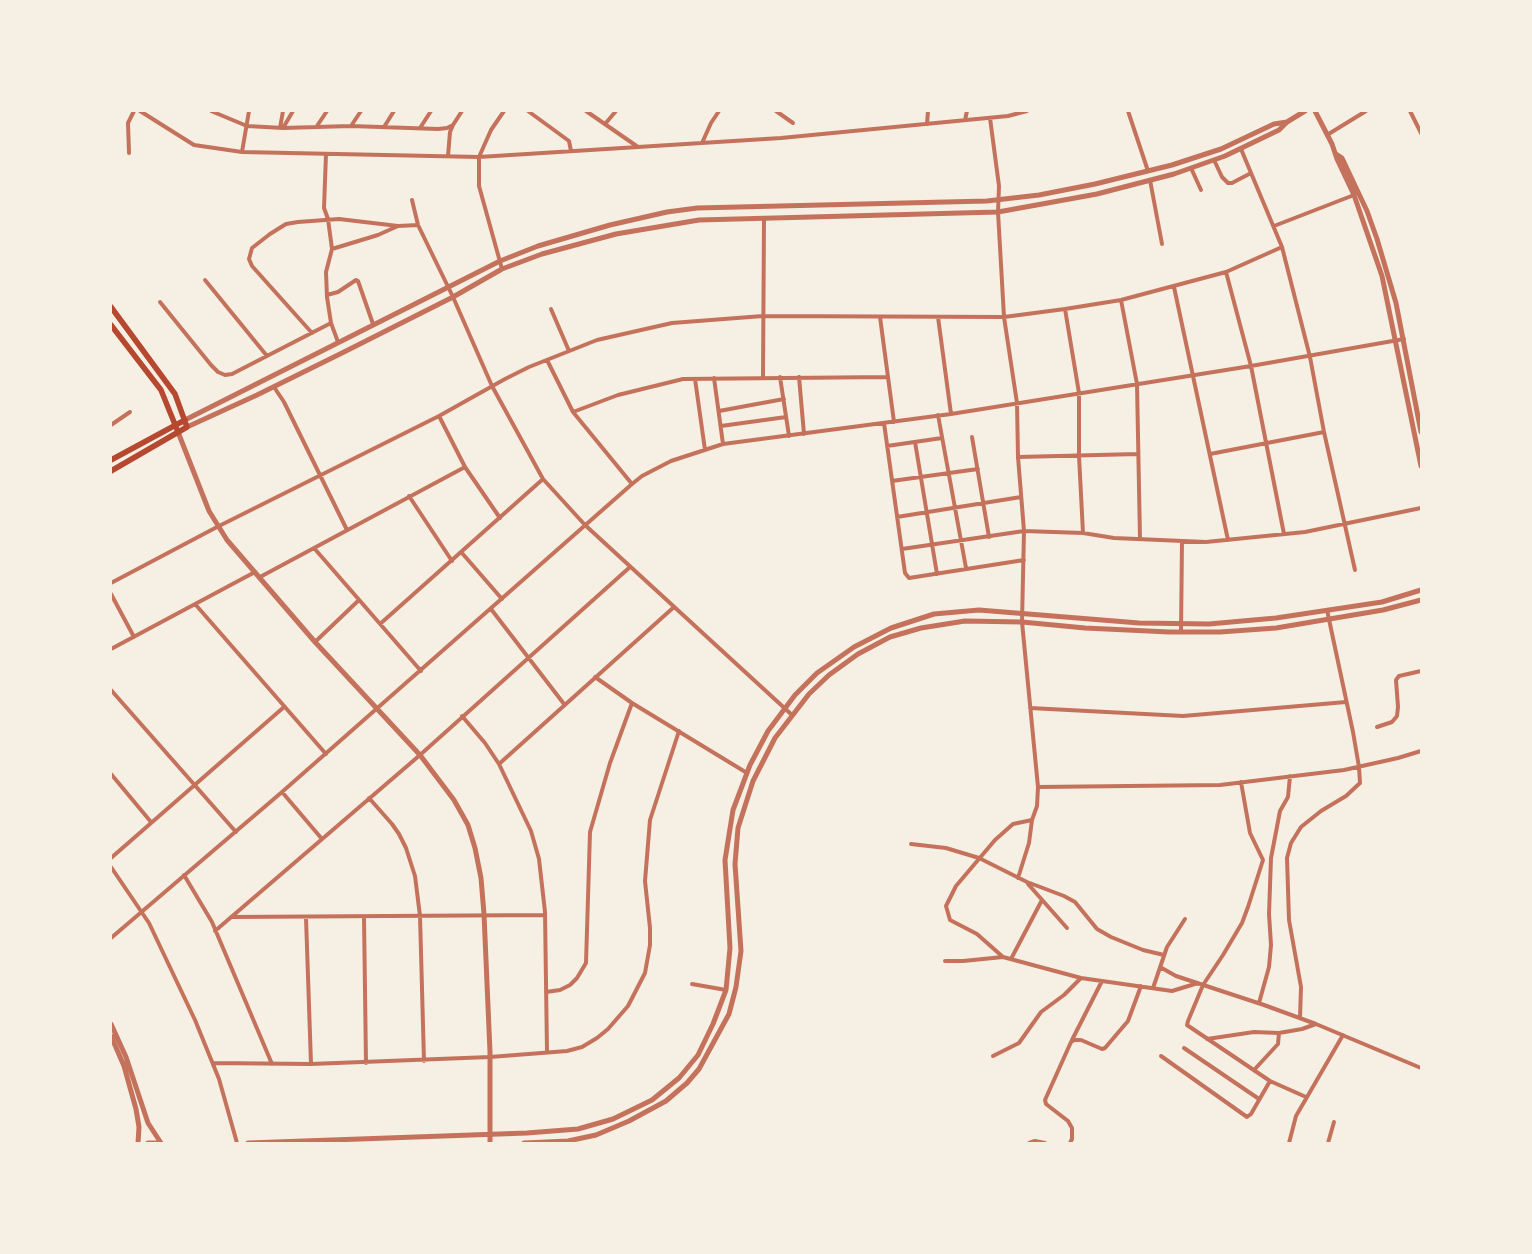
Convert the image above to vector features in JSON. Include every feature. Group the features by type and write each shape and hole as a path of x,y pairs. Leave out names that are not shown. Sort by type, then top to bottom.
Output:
{"main road":[{"path":"111,307 176,394 187,427 111,472"},
{"path":"111,325 114,334 161,390 178,432"},
{"path":"111,460 185,420"}],"street":[{"path":"129,153 128,123 134,111"},
{"path":"140,111 194,144 242,152 479,157 781,138 990,118 1026,111"},
{"path":"210,111 247,126 281,128 317,126 447,128 453,124"},
{"path":"242,152 250,111"},
{"path":"281,128 283,111"},
{"path":"281,128 293,111"},
{"path":"317,126 327,111"},
{"path":"351,126 360,111"},
{"path":"384,127 394,111"},
{"path":"420,128 431,111"},
{"path":"448,156 450,132 462,111"},
{"path":"502,269 479,186 479,157 491,130 504,111"},
{"path":"528,111 569,141 571,151"},
{"path":"586,111 638,147"},
{"path":"605,124 616,111"},
{"path":"702,143 711,123 720,111"},
{"path":"776,111 793,123"},
{"path":"927,124 928,111"},
{"path":"965,120 968,111"},
{"path":"1128,111 1148,171"},
{"path":"187,427 453,297 502,269 542,254 616,234 699,220 998,212 1098,194 1214,160 1278,130 1305,111"},
{"path":"1315,111 1336,154 1342,158 1352,184 1367,211 1377,239 1396,303 1421,432"},
{"path":"1327,134 1366,111"},
{"path":"1410,111 1421,133"},
{"path":"990,118 998,186 1004,317 1017,403 1018,457 1024,531 1022,622 1038,787 1037,806 1032,820 1029,844 1018,878"},
{"path":"1416,124 1421,120"},
{"path":"185,420 500,261 538,246 610,225 697,208 998,200 1039,195 1148,171 1221,150 1274,124 1287,122"},
{"path":"1241,149 1282,247 1310,356 1324,432 1355,570"},
{"path":"326,154 324,208 328,219 332,249 326,272 327,295 331,323 338,342"},
{"path":"1214,160 1228,183 1232,183 1250,173"},
{"path":"1191,168 1201,190"},
{"path":"1150,180 1162,244"},
{"path":"1352,184 1354,195 1382,276 1421,466"},
{"path":"1274,226 1354,195"},
{"path":"412,200 418,225 448,286 492,386 543,479 585,526 792,715"},
{"path":"764,218 764,377"},
{"path":"312,333 252,266 249,259 249,253 252,248 286,224 328,219 398,226 418,225"},
{"path":"332,249 378,236 398,226"},
{"path":"111,583 217,527 439,416 492,386 547,360 597,340 672,322 763,316 1004,317 1065,309 1121,300 1174,287 1226,272 1282,247"},
{"path":"1226,272 1251,366 1284,534"},
{"path":"205,280 268,356"},
{"path":"327,295 338,292 356,280 358,281 373,324"},
{"path":"1174,287 1228,540"},
{"path":"1121,300 1137,384 1140,539"},
{"path":"160,302 218,372 225,374 232,374 331,323"},
{"path":"551,309 568,351"},
{"path":"1065,309 1079,393 1079,456 1083,533"},
{"path":"880,317 894,422"},
{"path":"938,317 951,414"},
{"path":"111,938 377,710 632,484 642,476 671,461 723,444 951,414 1251,366 1404,339"},
{"path":"547,360 573,412 632,484"},
{"path":"780,377 789,436"},
{"path":"799,377 804,434"},
{"path":"573,412 618,395 683,379 888,377"},
{"path":"714,378 723,444"},
{"path":"695,379 705,450"},
{"path":"274,386 284,402 347,530"},
{"path":"718,411 784,399"},
{"path":"111,424 130,412"},
{"path":"439,416 466,467 500,518"},
{"path":"938,416 966,568"},
{"path":"721,426 786,417"},
{"path":"884,423 905,573 909,578 1024,560"},
{"path":"178,432 204,500 217,527 316,642 420,755 454,800 468,825 481,878 484,914 490,1057 490,1143"},
{"path":"1210,454 1324,432"},
{"path":"972,437 988,537"},
{"path":"887,446 942,438"},
{"path":"915,442 937,574"},
{"path":"1018,457 1138,454"},
{"path":"260,578 409,496 466,467"},
{"path":"892,480 978,469"},
{"path":"380,624 543,479"},
{"path":"409,496 452,561"},
{"path":"897,517 1021,497"},
{"path":"902,550 1024,531 1083,533 1114,538 1206,542 1306,532 1421,508"},
{"path":"1181,632 1182,541"},
{"path":"314,548 421,671"},
{"path":"462,553 502,599"},
{"path":"216,931 420,755 630,567"},
{"path":"111,649 255,572"},
{"path":"248,1143 490,1135 578,1130 613,1118 652,1100 679,1078 698,1055 713,1024 726,990 730,948 725,860 733,810 747,773 768,731 795,695 817,673 854,647 891,628 934,614 979,610 1139,623 1209,624 1276,618 1382,602 1421,590"},
{"path":"111,594 134,637"},
{"path":"316,642 359,600"},
{"path":"524,1143 568,1141 596,1136 666,1101 687,1083 698,1069 729,1014 736,987 741,951 735,864 738,828 753,781 775,738 809,694 858,654 890,637 921,628 965,621 1022,622 1085,628 1220,632 1276,628 1383,610 1421,600"},
{"path":"195,604 326,754"},
{"path":"499,764 674,607"},
{"path":"491,609 564,704"},
{"path":"1300,1018 1301,987 1289,920 1287,858 1291,843 1301,827 1346,796 1360,783 1359,767 1327,610"},
{"path":"1377,727 1392,722 1397,716 1396,680 1399,676 1421,670"},
{"path":"595,677 632,703 747,773"},
{"path":"111,690 236,832"},
{"path":"1030,708 1183,716 1346,702"},
{"path":"546,992 560,990 570,985 577,978 586,963 590,832 610,763 632,703"},
{"path":"111,858 284,706"},
{"path":"462,716 485,743 499,764 530,831 539,859 545,915 547,1052"},
{"path":"213,1063 366,1063 490,1057 576,1049 597,1038 608,1029 628,1006 645,973 650,945 645,881 650,820 679,731"},
{"path":"1038,787 1220,784 1344,770 1421,751"},
{"path":"111,774 151,822"},
{"path":"1259,1003 1269,967 1271,858 1280,811 1288,797 1290,776"},
{"path":"1241,782 1250,833 1263,860 1242,923 1203,985 1187,1023 1189,1027 1270,1081 1306,1097"},
{"path":"282,792 322,839"},
{"path":"369,798 392,824 406,848 415,876 420,916 424,1061"},
{"path":"1003,957 976,934 950,920 946,910 947,902 952,892 996,840 1013,824 1032,820"},
{"path":"910,844 946,848 979,858 1026,882 1075,902 1097,929 1111,937 1143,950 1164,955"},
{"path":"111,867 149,923 171,967 213,1063 237,1143"},
{"path":"184,875 203,905 216,931 272,1064"},
{"path":"1026,882 1067,928"},
{"path":"1011,959 1042,900"},
{"path":"231,918 484,914 545,915"},
{"path":"364,917 366,1063"},
{"path":"306,918 310,1064"},
{"path":"1153,988 1167,946 1185,919"},
{"path":"945,961 1003,957 1081,978 1172,991 1198,984"},
{"path":"1160,967 1176,976 1316,1024 1421,1068"},
{"path":"994,1056 1019,1043 1040,1012 1064,995 1081,978"},
{"path":"1070,1143 1072,1128 1068,1121 1046,1104 1045,1100 1072,1040 1102,981"},
{"path":"692,984 726,990"},
{"path":"1072,1040 1081,1040 1102,1049 1105,1048 1128,1021 1141,986"},
{"path":"111,1024 126,1057 145,1116 160,1143"},
{"path":"1207,1039 1254,1032 1279,1033 1302,1029 1316,1024"},
{"path":"1254,1070 1278,1044 1279,1033"},
{"path":"1289,1143 1293,1122 1343,1035"},
{"path":"111,1036 124,1066 136,1109 139,1127 138,1143"},
{"path":"1184,1048 1259,1099"},
{"path":"1161,1056 1247,1117 1251,1114 1270,1081"},
{"path":"1328,1143 1334,1122"},
{"path":"1029,1143 1035,1141 1045,1143"},
{"path":"148,1143 160,1143"}]}
